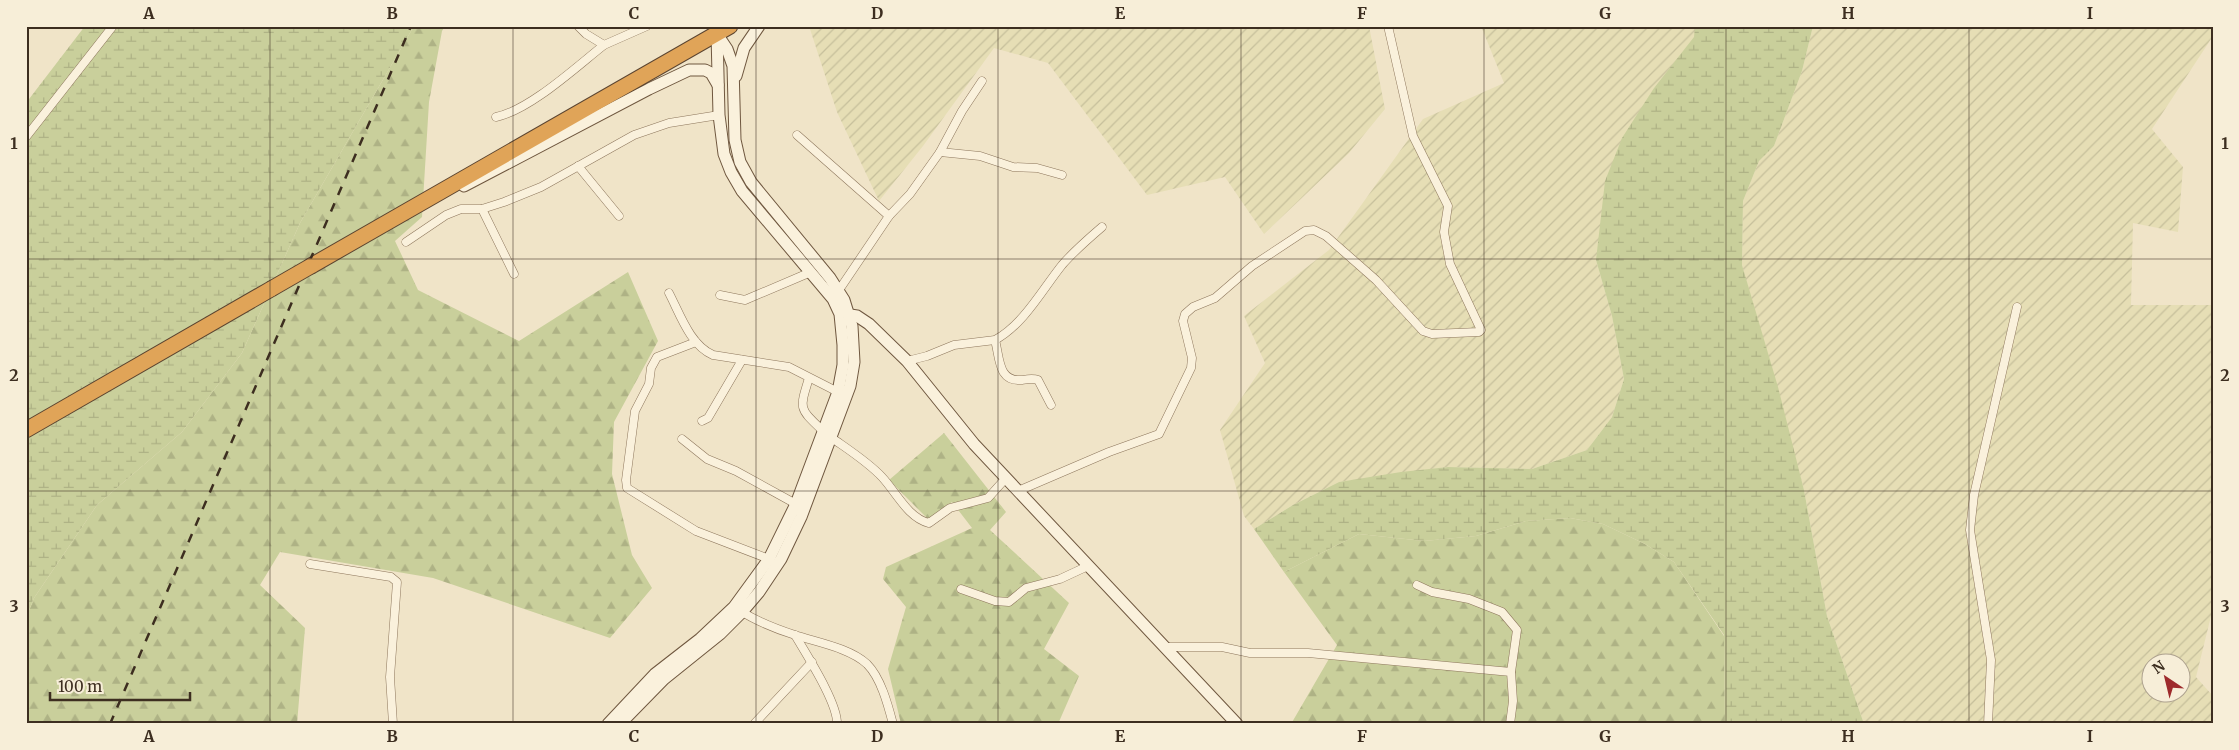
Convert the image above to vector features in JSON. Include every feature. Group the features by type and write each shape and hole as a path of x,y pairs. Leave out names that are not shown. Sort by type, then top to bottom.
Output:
{"highway":[{"path":"26,430 723,30"}],"street":[{"path":"26,137 112,26"},
{"path":"578,26 586,34 604,45"},
{"path":"496,117 508,114 551,86 604,45 647,26"},
{"path":"734,85 744,48 759,26"},
{"path":"1018,491 1109,452 1159,434 1191,368 1192,358 1183,321 1185,314 1193,307 1214,298 1252,266 1304,231 1314,230 1326,236 1376,280 1423,331 1432,334 1479,332 1481,330 1450,264 1444,232 1448,206 1413,136 1388,26"},
{"path":"608,724 655,674 738,610 769,559 796,504 850,386 854,362 852,326 844,314 836,295 756,189 740,162 734,126 732,66 723,30"},
{"path":"723,30 715,49 718,115 724,154 731,172 742,191 811,272 836,295"},
{"path":"399,216 437,201 676,75 689,70 705,70 711,74 718,85"},
{"path":"836,295 890,216 910,194 940,152 962,111 982,81"},
{"path":"406,242 446,215 461,210 482,209 541,187 634,135 669,123 718,115"},
{"path":"796,135 890,216"},
{"path":"940,152 980,156 1013,167 1037,168 1062,175"},
{"path":"578,166 619,216"},
{"path":"482,209 514,274"},
{"path":"907,361 927,356 954,345 995,340 1022,317 1063,264 1102,226"},
{"path":"720,295 745,300 811,272"},
{"path":"669,293 696,342 704,351 713,355 789,366 838,392"},
{"path":"1988,724 1991,660 1970,530 1974,495 2017,307"},
{"path":"844,314 869,324 907,361 974,444 1167,647 1230,721"},
{"path":"620,724 664,679 759,592 781,559 801,517 828,435 843,365 844,314"},
{"path":"995,340 1003,371 1008,379 1012,381 1035,378 1038,380 1050,404"},
{"path":"696,342 657,357 651,368 648,384 635,411 626,480 627,488 696,531 769,559"},
{"path":"702,422 708,418 742,360"},
{"path":"810,378 802,402 804,412 828,435 881,476 909,510 922,522 929,523 950,508 988,498 1006,478"},
{"path":"682,439 706,459 736,471 796,504"},
{"path":"310,564 391,576 397,582 390,677 393,724"},
{"path":"961,589 995,601 1009,602 1026,588 1060,579 1088,566"},
{"path":"1417,585 1432,592 1469,599 1502,612 1517,630 1510,672 1513,701 1510,724"},
{"path":"738,610 795,635 823,643 861,659 868,665 887,704 893,724"},
{"path":"795,635 812,662 833,707 836,724"},
{"path":"1167,647 1222,647 1250,653 1308,653 1510,672"},
{"path":"754,724 812,662"}],"shaded area":[{"path":"809,26 1369,26 1385,109 1349,153 1264,234 1225,177 1147,195 1048,63 994,48 923,146 879,201 837,112"},
{"path":"1481,26 1695,26 1695,37 1654,88 1596,260 1612,316 1624,379 1612,417 1587,450 1532,469 1448,467 1339,482 1293,505 1254,529 1244,516 1220,430 1265,363 1244,316 1329,250 1423,119 1504,83"},
{"path":"1813,26 2213,26 2213,36 2152,129 2183,167 2178,232 2133,223 2131,305 2213,305 2213,608 2196,677 2213,696 2213,724 1864,724 1827,616 1804,490 1742,265 1743,201 1759,161 1774,146 1802,71"}],"green space":[{"path":"85,26 414,26 300,223 242,353 182,432 97,505 34,598 26,618 26,103"},
{"path":"414,26 445,26 442,31 429,102 422,217 395,241 418,290 519,341 628,272 658,341 614,422 612,474 632,555 652,588 610,638 433,578 280,552 260,585 305,628 297,724 26,724 26,618 34,598 97,505 182,432 242,353 300,223"},
{"path":"1695,26 1813,26 1802,71 1774,146 1759,161 1743,201 1742,265 1778,387 1804,490 1827,616 1864,724 1725,724 1724,635 1674,562 1645,544 1603,524 1570,518 1526,521 1476,536 1424,541 1359,534 1284,572 1254,529 1293,505 1339,482 1448,467 1532,469 1587,450 1612,417 1624,379 1612,316 1596,260 1605,181 1622,138 1654,88 1694,37"},
{"path":"944,433 1006,512 990,530 1069,603 1044,649 1079,676 1058,724 901,724 888,669 906,607 883,579 886,567 972,528 952,502 930,521 889,480"},
{"path":"1570,518 1603,524 1645,544 1674,562 1724,636 1725,724 1291,724 1337,645 1284,572 1359,534 1424,541 1476,536 1526,521"}],"railway":[{"path":"110,724 411,26"}]}
